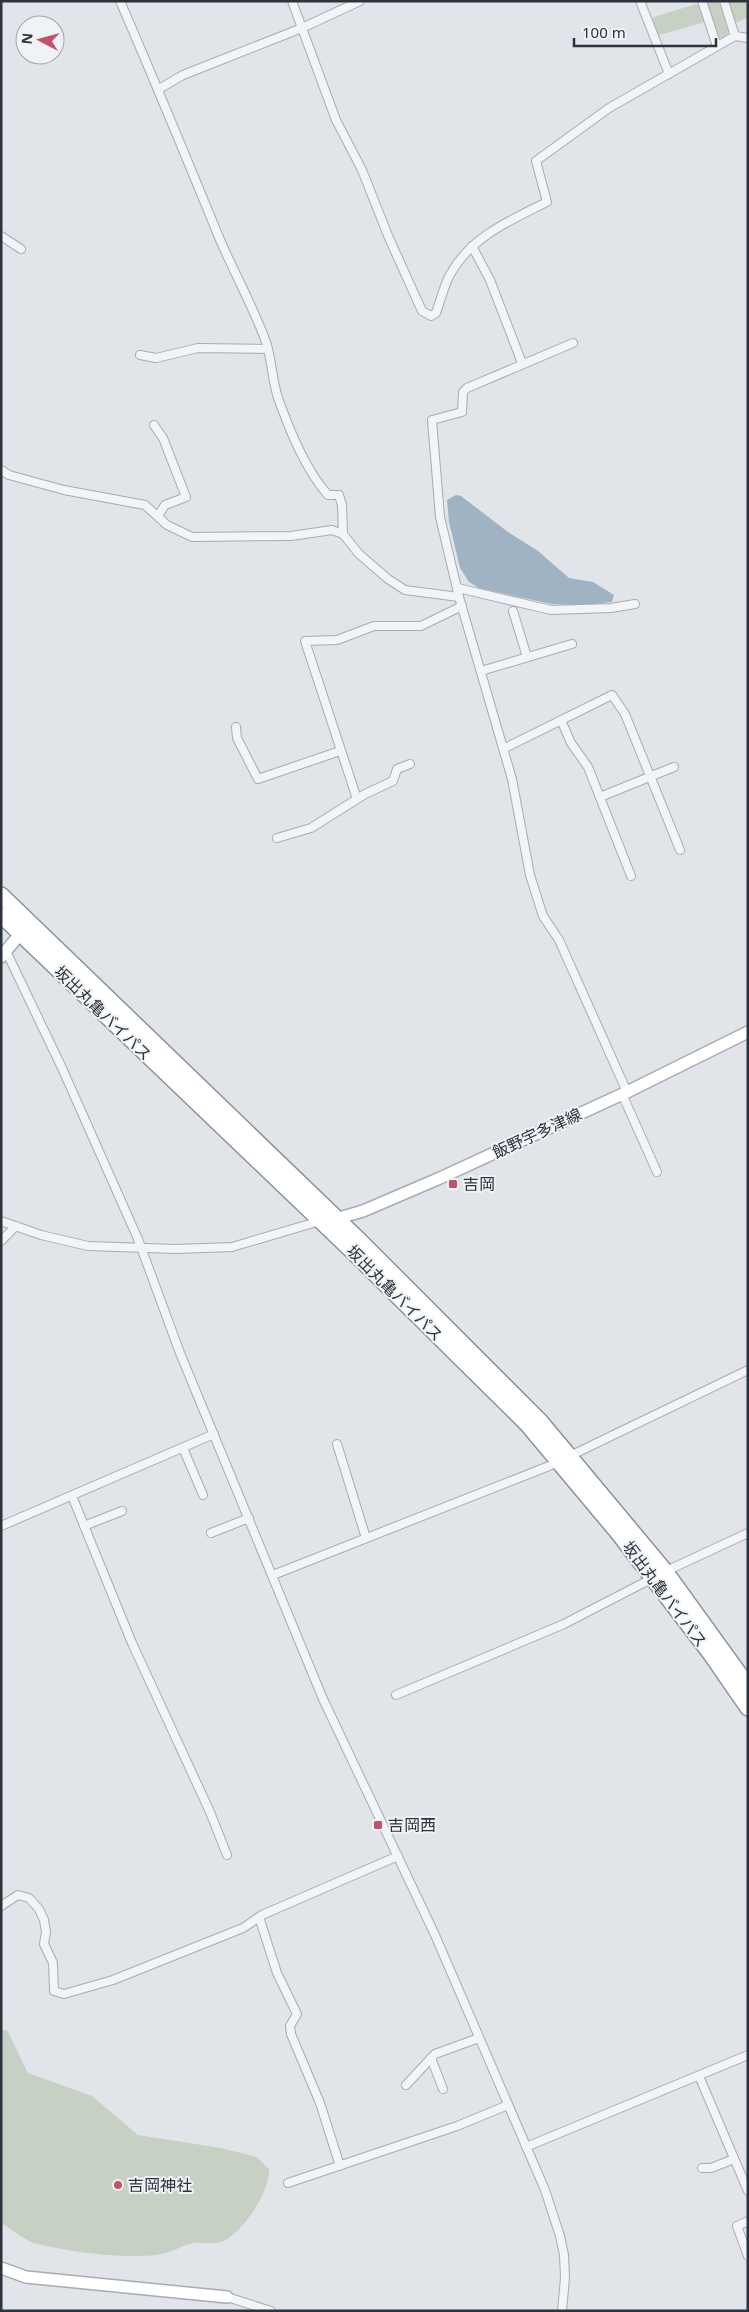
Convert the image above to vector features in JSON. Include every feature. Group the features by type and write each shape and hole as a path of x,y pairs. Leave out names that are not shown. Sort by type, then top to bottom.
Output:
{"highway":[{"name":"坂出丸亀バイパス","path":"1,895 25,928 337,1219 437,1316 540,1421 587,1494 659,1575 748,1686"},
{"name":"坂出丸亀バイパス","path":"1,915 25,928"},
{"name":"坂出丸亀バイパス","path":"220,1110 320,1221 565,1459"},
{"name":"坂出丸亀バイパス","path":"659,1575 748,1708"}],"main road":[{"path":"4,954 25,928"},
{"name":"飯野宇多津線","path":"320,1221 337,1219 363,1211 431,1182 625,1093 748,1032"},
{"path":"1,2268 26,2277 227,2297"}],"street":[{"path":"120,1 159,89 218,236 267,349 278,397 309,467 328,495 339,496 342,505 343,534"},
{"path":"292,1 336,120 362,170 389,238 422,311 426,315 431,316 436,313 450,273 472,246 497,227 547,202 536,161 609,108 735,36 748,38"},
{"path":"159,89 183,75 302,28 360,1"},
{"path":"640,1 670,74"},
{"path":"702,1 717,46"},
{"path":"724,1 735,36"},
{"path":"1,236 21,249"},
{"path":"472,246 490,280 522,363"},
{"path":"573,343 522,363 467,388 463,392 462,412 432,420 440,517 459,597 512,779 530,875 543,916 558,940 625,1093 657,1172"},
{"path":"140,355 156,358 198,348 267,349"},
{"path":"154,425 163,438 186,497 165,505 158,516"},
{"path":"1,470 9,475 64,490 145,505 176,530 192,537 291,536 322,530 343,534 366,560 388,580 405,590 459,597"},
{"path":"458,588 550,610 611,608 634,604"},
{"path":"357,799 305,641 337,640 374,626 421,626 462,606"},
{"path":"513,612 527,658"},
{"path":"480,671 572,644"},
{"path":"503,749 612,695 624,714 680,850"},
{"path":"561,720 571,743 588,767 631,876"},
{"path":"236,727 237,738 258,779 340,750"},
{"path":"277,838 311,828 357,799 393,781 397,769 410,764"},
{"path":"600,797 674,767"},
{"path":"4,954 66,1076 141,1247 180,1353 323,1698 398,1856 544,2190 561,2238 565,2278 562,2311"},
{"path":"1,1221 41,1235 88,1246 176,1249 232,1247 320,1221"},
{"path":"1,1241 16,1226"},
{"path":"273,1574 565,1459 748,1370"},
{"path":"1,1526 214,1434"},
{"path":"336,1444 366,1538"},
{"path":"183,1448 203,1495"},
{"path":"72,1496 132,1643 210,1812 227,1855"},
{"path":"84,1526 122,1511"},
{"path":"211,1533 249,1518"},
{"path":"396,1695 564,1624 748,1532"},
{"path":"1,1906 18,1895 29,1898 39,1909 46,1932 44,1944 53,1963 54,1991 64,1994 113,1980 225,1936 243,1928 259,1917 398,1856"},
{"path":"259,1917 277,1973 297,2014 290,2026 291,2034 320,2103 340,2166"},
{"path":"406,2085 431,2058 456,2045 479,2038"},
{"path":"526,2147 748,2055"},
{"path":"431,2058 442,2089"},
{"path":"699,2076 748,2191"},
{"path":"288,2182 457,2126 508,2105"},
{"path":"702,2168 711,2168 734,2158"},
{"path":"748,2221 736,2226 748,2256"},
{"path":"227,2297 270,2311"}],"green space":[{"path":"705,1 719,1 729,32 724,39 716,36"},
{"path":"728,1 748,1 748,18 735,23"},
{"path":"696,4 700,6 705,22 656,36 651,21 654,17"},
{"path":"7,2030 28,2073 92,2096 138,2135 221,2148 257,2157 269,2169 268,2178 254,2210 240,2228 232,2236 221,2242 194,2243 166,2253 152,2255 119,2256 67,2250 37,2244 23,2238 1,2223 1,2031"}],"water":[{"path":"456,495 461,496 508,532 538,551 569,578 593,582 614,595 612,602 584,605 551,604 479,588 469,582 460,568 449,522 447,500"}],"place":[{"name":"吉岡","path":"453,1184"},
{"name":"吉岡西","path":"378,1825"},
{"name":"吉岡神社","path":"118,2185"}]}
